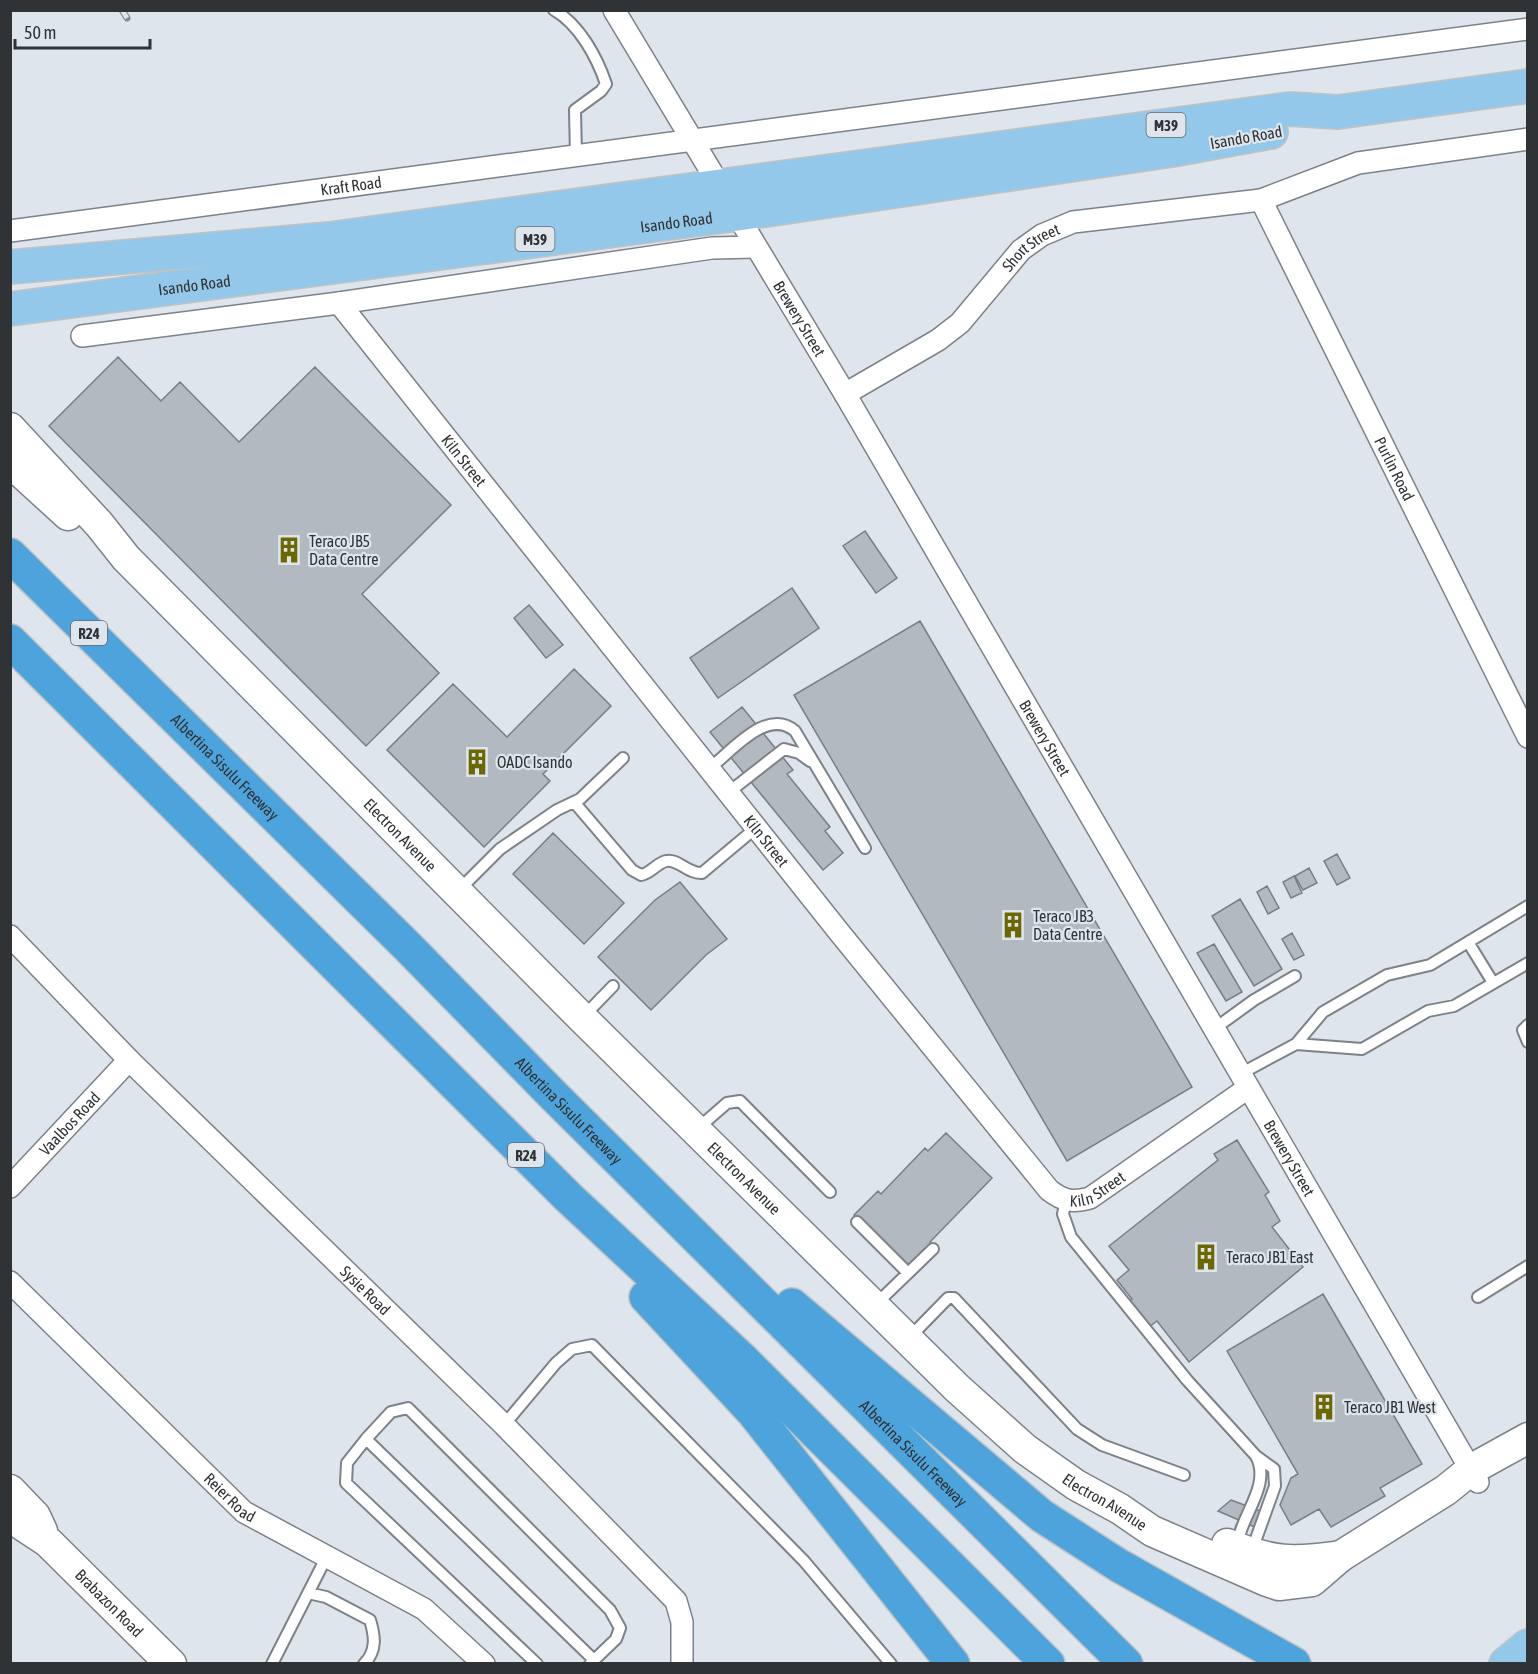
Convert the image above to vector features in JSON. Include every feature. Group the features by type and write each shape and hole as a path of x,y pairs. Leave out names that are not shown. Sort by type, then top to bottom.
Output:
{"highway":[{"name":"Albertina Sisulu Freeway","path":"10,555 681,1219 1126,1664"},
{"name":"R24","path":"10,640 568,1197 742,1359 1048,1664"},
{"path":"568,1197 592,1239 753,1412 953,1664"},
{"path":"681,1219 779,1294 1042,1516 1118,1565 1294,1664"}],"main road":[{"name":"Isando Road","path":"10,267 329,239 1290,109 1338,112 1527,86"},
{"name":"Isando Road","path":"10,309 738,213 1172,150 1294,128 1338,112"},
{"path":"10,322 46,315 59,303"},
{"name":"Electron Avenue","path":"10,428 99,524 126,558 459,891 582,1018 908,1339 1025,1449 1076,1485 1120,1509 1152,1531 1244,1558 1279,1585 1295,1584 1312,1581 1341,1556 1446,1490 1475,1475 1527,1438"},
{"name":"Electron Avenue","path":"10,462 90,535 126,558"},
{"name":"Electron Avenue","path":"1475,1475 1527,1458"},
{"name":"Brabazon Road","path":"10,1490 35,1516 48,1542"},
{"name":"Brabazon Road","path":"10,1517 48,1542 171,1664"},
{"path":"1506,1664 1527,1646"}],"street":[{"name":"Brewery Street","path":"614,10 845,394 1475,1475"},
{"path":"692,141 1527,28"},
{"path":"1261,200 1358,163 1527,139"},
{"name":"Kraft Road","path":"10,231 692,141"},
{"name":"Short Street","path":"845,394 938,340 960,323 1007,263 1041,235 1073,222 1261,200"},
{"name":"Purlin Road","path":"1261,200 1527,737"},
{"path":"82,336 339,303 712,248 756,247"},
{"name":"Kiln Street","path":"339,303 1041,1182 1066,1200 1082,1200 1100,1192 1244,1081"},
{"name":"Sysie Road","path":"10,936 129,1060 504,1425 676,1601 682,1622 682,1664"},
{"name":"Vaalbos Road","path":"10,1187 129,1060"},
{"name":"Reier Road","path":"10,1282 236,1505 255,1519 424,1609 484,1664"}],"lane":[{"path":"554,10 572,25 599,63 606,84 601,91 575,110 576,156"},
{"path":"710,768 759,728 779,722 795,731 865,848"},
{"path":"729,792 784,749 799,753 815,765"},
{"path":"459,891 500,849 557,810 574,802 623,758"},
{"path":"574,802 632,870 641,875 666,861 675,862 692,873 702,873 758,827"},
{"path":"1244,1081 1296,1044 1323,1012 1387,975 1430,965 1527,906"},
{"path":"1468,942 1492,981"},
{"path":"1296,1044 1362,1049 1428,1011 1454,1006 1492,981 1527,963"},
{"path":"1214,1029 1254,1000 1295,976"},
{"path":"582,1018 613,986"},
{"path":"1527,1025 1523,1030 1527,1042"},
{"path":"696,1130 727,1103 740,1101 830,1192"},
{"path":"1066,1200 1063,1214 1071,1237 1186,1380 1256,1456 1274,1469 1275,1486 1244,1558"},
{"path":"857,1222 908,1273"},
{"path":"874,1306 933,1249"},
{"path":"1478,1297 1527,1266"},
{"path":"908,1339 937,1307 948,1298 954,1298 1077,1429 1102,1445 1184,1475"},
{"path":"504,1425 556,1363 572,1349 592,1345 804,1561 891,1664"},
{"path":"366,1439 592,1662 616,1639 620,1628 610,1610 408,1408 391,1412 366,1439 347,1463 346,1483 537,1664"},
{"path":"1244,1558 1262,1474 1256,1456"},
{"path":"272,1664 327,1556"},
{"path":"308,1593 326,1597 370,1620 375,1636 374,1646 364,1664"}],"building":[{"name":"Teraco JB5 Data Centre","path":"118,357 161,401 180,382 239,442 315,367 451,505 362,594 439,673 366,746 49,426"},
{"path":"865,531 897,578 876,593 843,546"},
{"path":"792,588 819,628 718,698 690,658"},
{"path":"529,605 563,645 546,658 514,618"},
{"name":"Teraco JB3 Data Centre","path":"920,621 1192,1087 1067,1161 794,695"},
{"name":"OADC Isando","path":"574,669 611,706 543,774 550,781 484,847 387,750 453,684 507,737"},
{"path":"742,707 793,770 787,774 830,827 825,831 843,853 823,870 710,732"},
{"path":"553,833 624,903 584,944 513,874"},
{"path":"1337,854 1350,878 1337,885 1324,861"},
{"path":"1309,868 1317,883 1303,890 1295,876"},
{"path":"1294,876 1302,893 1291,898 1283,882"},
{"path":"680,882 727,939 706,955 651,1010 598,957 655,900"},
{"path":"1267,886 1279,908 1268,914 1257,892"},
{"path":"1240,899 1282,969 1254,986 1212,916"},
{"path":"1292,933 1304,955 1294,960 1282,939"},
{"path":"1214,944 1242,992 1226,1001 1197,953"},
{"path":"946,1133 992,1178 930,1242 932,1245 909,1269 854,1215 878,1191 881,1194 925,1148 928,1151"},
{"name":"Teraco JB1 East","path":"1237,1140 1269,1192 1265,1195 1280,1221 1272,1227 1303,1267 1189,1362 1157,1321 1149,1327 1128,1302 1132,1299 1117,1280 1129,1270 1109,1246 1218,1160 1214,1154"},
{"name":"Teraco JB1 West","path":"1323,1294 1422,1464 1380,1488 1385,1496 1331,1527 1319,1509 1291,1525 1280,1505 1291,1478 1298,1474 1227,1351"},
{"path":"1231,1500 1263,1512 1257,1528 1218,1511"}],"railway":[{"path":"122,10 127,18"}],"place":[{"name":"Teraco JB5 Data Centre","path":"289,550"},
{"name":"OADC Isando","path":"477,762"},
{"name":"Teraco JB3 Data Centre","path":"1013,925"},
{"name":"Teraco JB1 East","path":"1206,1257"},
{"name":"Teraco JB1 West","path":"1324,1407"}]}
